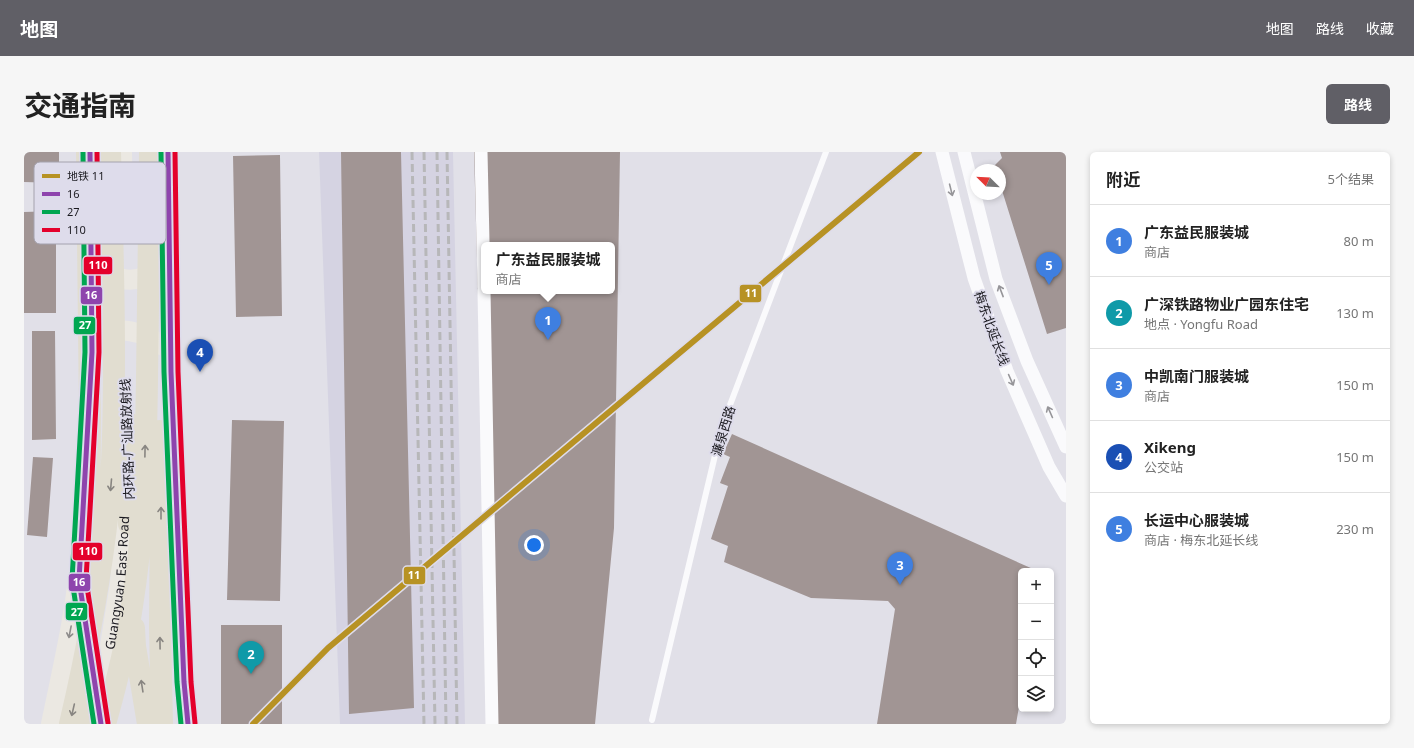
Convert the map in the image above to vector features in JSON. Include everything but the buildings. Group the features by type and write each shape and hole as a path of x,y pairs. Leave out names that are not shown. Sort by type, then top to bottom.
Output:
{"highway":[{"path":"88,152 88,162"},
{"path":"110,152 110,162"},
{"name":"内环路-广汕路放射线","path":"120,152 120,162"},
{"path":"150,152 151,162"},
{"path":"88,244 91,724"},
{"path":"70,724 97,595 106,530 111,477 114,391 112,244"},
{"name":"内环路-广汕路放射线","path":"122,244 131,565 135,646 148,724"},
{"path":"105,724 115,686 132,606 143,510 159,244"},
{"path":"159,244 161,495 160,627 162,724"}],"main road":[{"path":"88,152 88,162"},
{"name":"Guangyuan East Road","path":"120,152 120,162"},
{"path":"166,172 168,152"},
{"path":"51,724 64,664 79,580 92,352 90,244"},
{"name":"Guangyuan East Road","path":"95,724 118,597 125,506 122,244"},
{"path":"90,248 93,256 101,266 113,275 130,280 144,277 151,272 162,258 159,244"},
{"path":"159,244 170,362 184,682 188,724"},
{"path":"92,352 96,342 100,338 106,334 124,330 144,335 157,343 164,348 170,362"},
{"path":"79,580 101,724"}],"street":[{"path":"482,152 483,242"},
{"name":"梅东北延长线","path":"942,152 974,278 1007,371 1049,467 1066,496"},
{"name":"梅东北延长线","path":"964,152 996,279 1027,361 1066,447"},
{"path":"974,278 989,254"},
{"path":"484,294 492,724"}],"lane":[{"name":"濂泉西路","path":"652,720 722,426 826,152"}],"shaded area":[{"path":"319,152 453,152 465,724 340,724"}],"railway":[{"path":"412,152 424,724"},
{"path":"424,152 435,724"},
{"path":"437,152 446,724"},
{"path":"447,152 457,724"}],"metro line":[{"name":"11","path":"253,724 328,648 919,152"}],"transit line":[{"name":"27","path":"83,152 83,162"},
{"name":"16","path":"90,152 90,162"},
{"name":"110","path":"97,152 97,162"},
{"name":"27","path":"161,152 161,162"},
{"name":"16","path":"168,152 171,372 184,682 188,724"},
{"name":"110","path":"175,152 178,372 191,682 195,723"},
{"name":"27","path":"84,244 85,352 72,580 94,724"},
{"name":"16","path":"91,244 92,352 79,580 101,724"},
{"name":"110","path":"98,244 99,352 86,580 108,723"},
{"name":"27","path":"162,244 164,372 177,682 181,724"}],"place":[{"name":"长运中心服装城","path":"1049,285"},
{"name":"广东益民服装城","path":"548,340"},
{"name":"Xikeng","path":"200,372"},
{"name":"中凯南门服装城","path":"900,585"},
{"name":"广深铁路物业广园东住宅","path":"251,674"}]}
